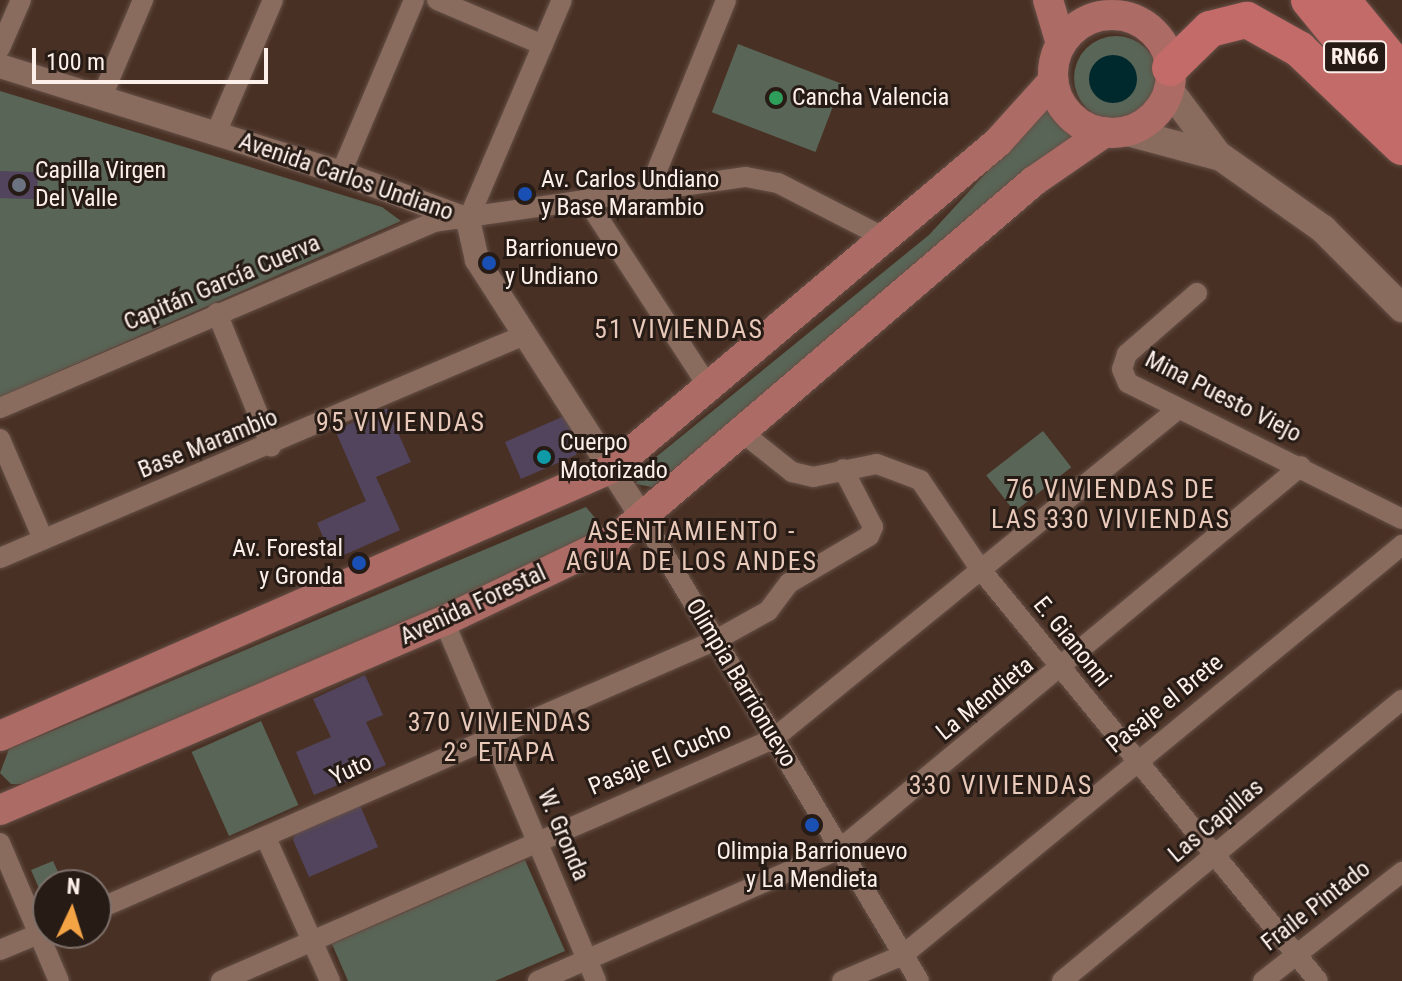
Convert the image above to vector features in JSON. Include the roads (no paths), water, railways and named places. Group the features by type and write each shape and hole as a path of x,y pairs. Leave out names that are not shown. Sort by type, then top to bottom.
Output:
{"highway":[{"name":"RN66","path":"1309,0 1402,114"},
{"name":"RN66","path":"1342,0 1402,73"},
{"path":"1169,78 1210,29 1247,20 1299,49 1402,147"}],"main road":[{"path":"0,736 612,468 710,389 883,237 998,142 1053,81 1061,44 1048,0"},
{"path":"1061,44 1101,8 1146,26 1160,39 1169,78 1221,157 1323,229 1402,308"},
{"path":"1114,132 1157,112 1169,78"},
{"path":"1053,81 1070,115 1114,132 1221,157"},
{"name":"Avenida Forestal","path":"0,810 444,621 617,538 1034,181 1114,132"}],"street":[{"path":"0,48 21,0"},
{"path":"101,99 143,0"},
{"path":"216,133 273,0"},
{"path":"341,173 414,0"},
{"path":"437,0 543,45"},
{"path":"468,220 562,0"},
{"path":"649,190 726,0"},
{"name":"Avenida Carlos Undiano","path":"0,66 341,173 468,220 586,199 746,177 778,183 883,237"},
{"path":"586,199 710,389"},
{"name":"Capitán García Cuerva","path":"0,408 418,226 468,220"},
{"name":"Olimpia Barrionuevo","path":"468,220 477,260 522,336 612,468 919,981"},
{"name":"Mina Puesto Viejo","path":"1197,293 1127,354 1122,369 1128,383 1301,466 1402,519"},
{"path":"217,313 271,446"},
{"name":"Base Marambio","path":"0,558 271,446 522,336"},
{"name":"Pasaje El Cucho","path":"221,981 773,739 1178,409"},
{"name":"E. Gianonni","path":"743,433 792,472 813,477 877,464 920,480 981,570 1061,671 1318,981"},
{"path":"0,439 43,539"},
{"name":"La Mendieta","path":"538,981 840,849 1061,671 1301,466"},
{"name":"Yuto","path":"112,903 266,838 490,733 716,640 768,611 789,583 869,536 873,527 843,469"},
{"name":"Pasaje el Brete","path":"842,981 903,955 1402,545"},
{"name":"W. Gronda","path":"444,621 596,981"},
{"name":"Las Capillas","path":"1062,981 1402,700"},
{"path":"266,838 330,981"},
{"path":"0,843 32,909"},
{"name":"Fraile Pintado","path":"1263,981 1402,872"},
{"path":"0,950 32,937"},
{"path":"49,949 59,981"}],"water":[{"path":"1113,55 1130,62 1137,79 1130,96 1113,103 1096,96 1089,79 1096,62"}],"place":[{"name":"Cancha Valencia","path":"776,98"},
{"name":"Capilla Virgen Del Valle","path":"19,185"},
{"name":"Av. Carlos Undiano y Base Marambio","path":"525,194"},
{"name":"Barrionuevo y Undiano","path":"489,263"},
{"name":"Cuerpo Motorizado","path":"544,457"},
{"name":"Av. Forestal y Gronda","path":"359,563"},
{"name":"Olimpia Barrionuevo y La Mendieta","path":"812,825"}],"district":[{"name":"51 VIVIENDAS","path":"679,330"},
{"name":"95 VIVIENDAS","path":"401,423"},
{"name":"76 VIVIENDAS DE LAS 330 VIVIENDAS","path":"1111,505"},
{"name":"ASENTAMIENTO - AGUA DE LOS ANDES","path":"692,547"},
{"name":"370 VIVIENDAS 2° ETAPA","path":"500,738"},
{"name":"330 VIVIENDAS","path":"1001,786"}]}
